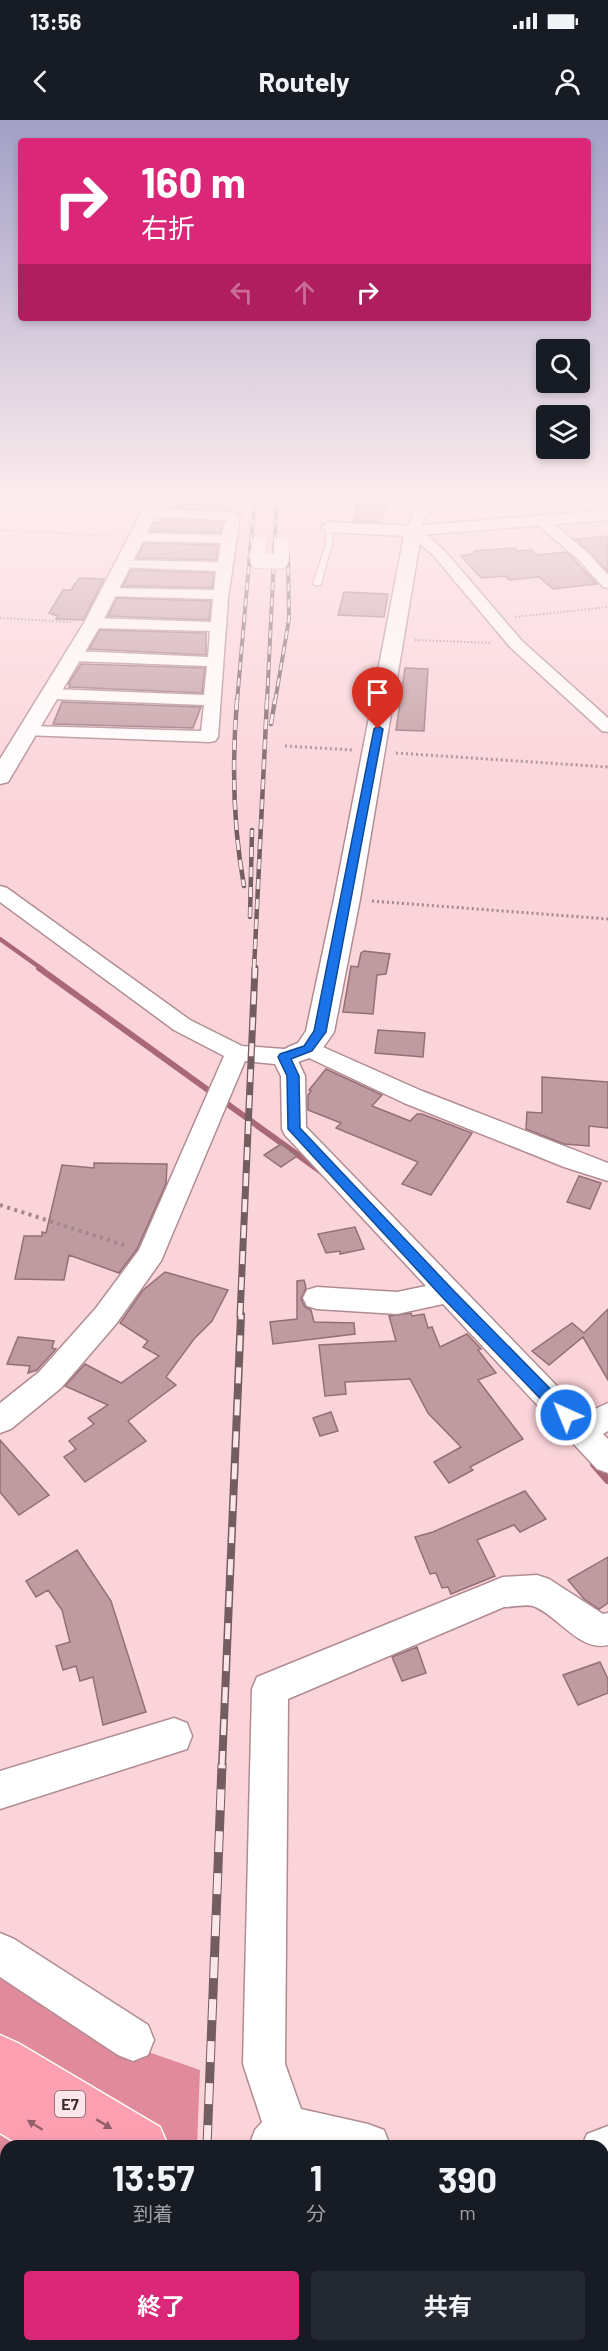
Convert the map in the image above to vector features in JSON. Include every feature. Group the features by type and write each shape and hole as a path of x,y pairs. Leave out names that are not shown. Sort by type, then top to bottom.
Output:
{"highway":[{"name":"E7","path":"0,2061 131,2140"},
{"name":"E7","path":"0,2103 60,2140"}],"street":[{"path":"0,777 74,657 105,599"},
{"path":"30,731 209,737 221,599"},
{"path":"401,599 347,899 320,1032 297,1053 293,1076 294,1129 447,1293 608,1460"},
{"path":"477,599 516,644 608,727"},
{"path":"93,623 218,627"},
{"path":"74,657 216,662"},
{"path":"52,694 213,700"},
{"path":"0,892 182,1025 237,1053 297,1053 343,1063 413,1097 573,1161 608,1172"},
{"path":"0,1420 50,1380 106,1316 151,1254 237,1053"},
{"path":"317,1298 397,1303 447,1293"},
{"path":"581,1431 608,1416"},
{"path":"308,2140 278,2137 264,2064 270,1689 503,1592 537,1590 599,1631 608,1629"},
{"path":"0,1790 174,1736"},
{"path":"0,1953 133,2040"}],"path":[{"path":"493,619 608,607"},
{"path":"0,618 93,623"},
{"path":"394,639 516,644"},
{"path":"285,746 608,767"},
{"path":"347,899 608,919"},
{"path":"0,1205 151,1254"}],"shaded area":[{"path":"0,1967 131,2046 200,2070 197,2140 158,2140 0,2042"},
{"path":"0,2130 17,2140 0,2140"}],"building":[{"path":"57,599 94,599 83,620 56,619 58,616 49,613"},
{"path":"116,599 211,601 209,620 108,616"},
{"path":"342,599 387,599 384,617 338,615"},
{"path":"100,630 206,633 206,655 89,649"},
{"path":"81,664 205,668 202,693 69,687 70,684 68,684"},
{"path":"405,668 428,669 424,731 396,730"},
{"path":"62,702 201,707 193,728 53,724"},
{"path":"364,951 390,954 386,974 377,975 373,1014 343,1012 351,966 358,967 361,953"},
{"path":"378,1030 425,1033 423,1057 375,1053"},
{"path":"326,1069 382,1095 372,1106 410,1121 417,1114 422,1114 472,1133 431,1195 402,1184 418,1162 336,1128 341,1123 308,1110 308,1095 311,1091 309,1090"},
{"path":"542,1077 608,1082 608,1128 589,1126 589,1146 564,1144 526,1129 527,1112 542,1113"},
{"path":"281,1144 297,1156 281,1167 264,1155"},
{"path":"94,1163 167,1164 166,1184 137,1249 119,1273 69,1255 64,1280 15,1279 24,1236 42,1236 42,1232 46,1233 62,1165 94,1168"},
{"path":"579,1176 601,1183 590,1209 567,1202"},
{"path":"355,1227 364,1249 340,1254 340,1251 326,1253 318,1234"},
{"path":"165,1272 228,1290 212,1321 194,1339 166,1377 176,1385 128,1421 146,1441 85,1482 64,1457 76,1449 69,1441 94,1424 88,1418 108,1405 65,1386 85,1364 121,1383 159,1356 143,1347 148,1341 120,1323 143,1290"},
{"path":"304,1280 306,1288 301,1299 305,1307 311,1310 314,1322 354,1323 355,1334 273,1344 270,1322 297,1319 297,1281"},
{"path":"608,1309 608,1380 583,1337 549,1365 532,1351 572,1323 584,1333"},
{"path":"411,1313 412,1316 424,1314 428,1328 432,1327 440,1347 467,1334 481,1349 478,1350 496,1373 478,1380 523,1439 470,1467 473,1470 449,1483 434,1462 461,1447 428,1413 410,1379 345,1382 346,1394 325,1396 319,1345 396,1341 389,1316"},
{"path":"18,1337 54,1341 52,1348 56,1349 37,1370 28,1373 30,1366 7,1364"},
{"path":"331,1412 338,1431 320,1436 313,1418"},
{"path":"0,1440 49,1495 19,1515 0,1492"},
{"path":"525,1491 546,1519 520,1532 514,1525 477,1540 495,1576 451,1594 448,1587 442,1588 436,1573 430,1574 415,1537 433,1532"},
{"path":"77,1550 111,1601 146,1712 103,1725 93,1677 80,1681 76,1666 63,1670 56,1646 70,1642 62,1610 48,1590 36,1597 26,1581"},
{"path":"608,1557 608,1603 599,1609 584,1599 568,1580"},
{"path":"417,1647 426,1673 402,1681 392,1657"},
{"path":"600,1662 608,1679 608,1693 578,1705 563,1675"}],"waterway":[{"path":"0,939 42,969"},
{"path":"39,968 323,1173"},
{"path":"594,1464 608,1480"}],"railway":[{"path":"237,702 246,599"},
{"path":"267,702 272,599"},
{"path":"275,702 289,619 289,599"},
{"path":"237,700 234,793 244,886"},
{"path":"254,969 267,700"},
{"path":"271,724 275,700"},
{"path":"250,917 252,830"},
{"path":"240,1316 255,968"},
{"path":"222,1767 241,1315"},
{"path":"207,2140 222,1765"}],"route":[{"path":"378,729 320,1032 308,1049 284,1057 293,1076 294,1129 447,1293 566,1415"}]}
